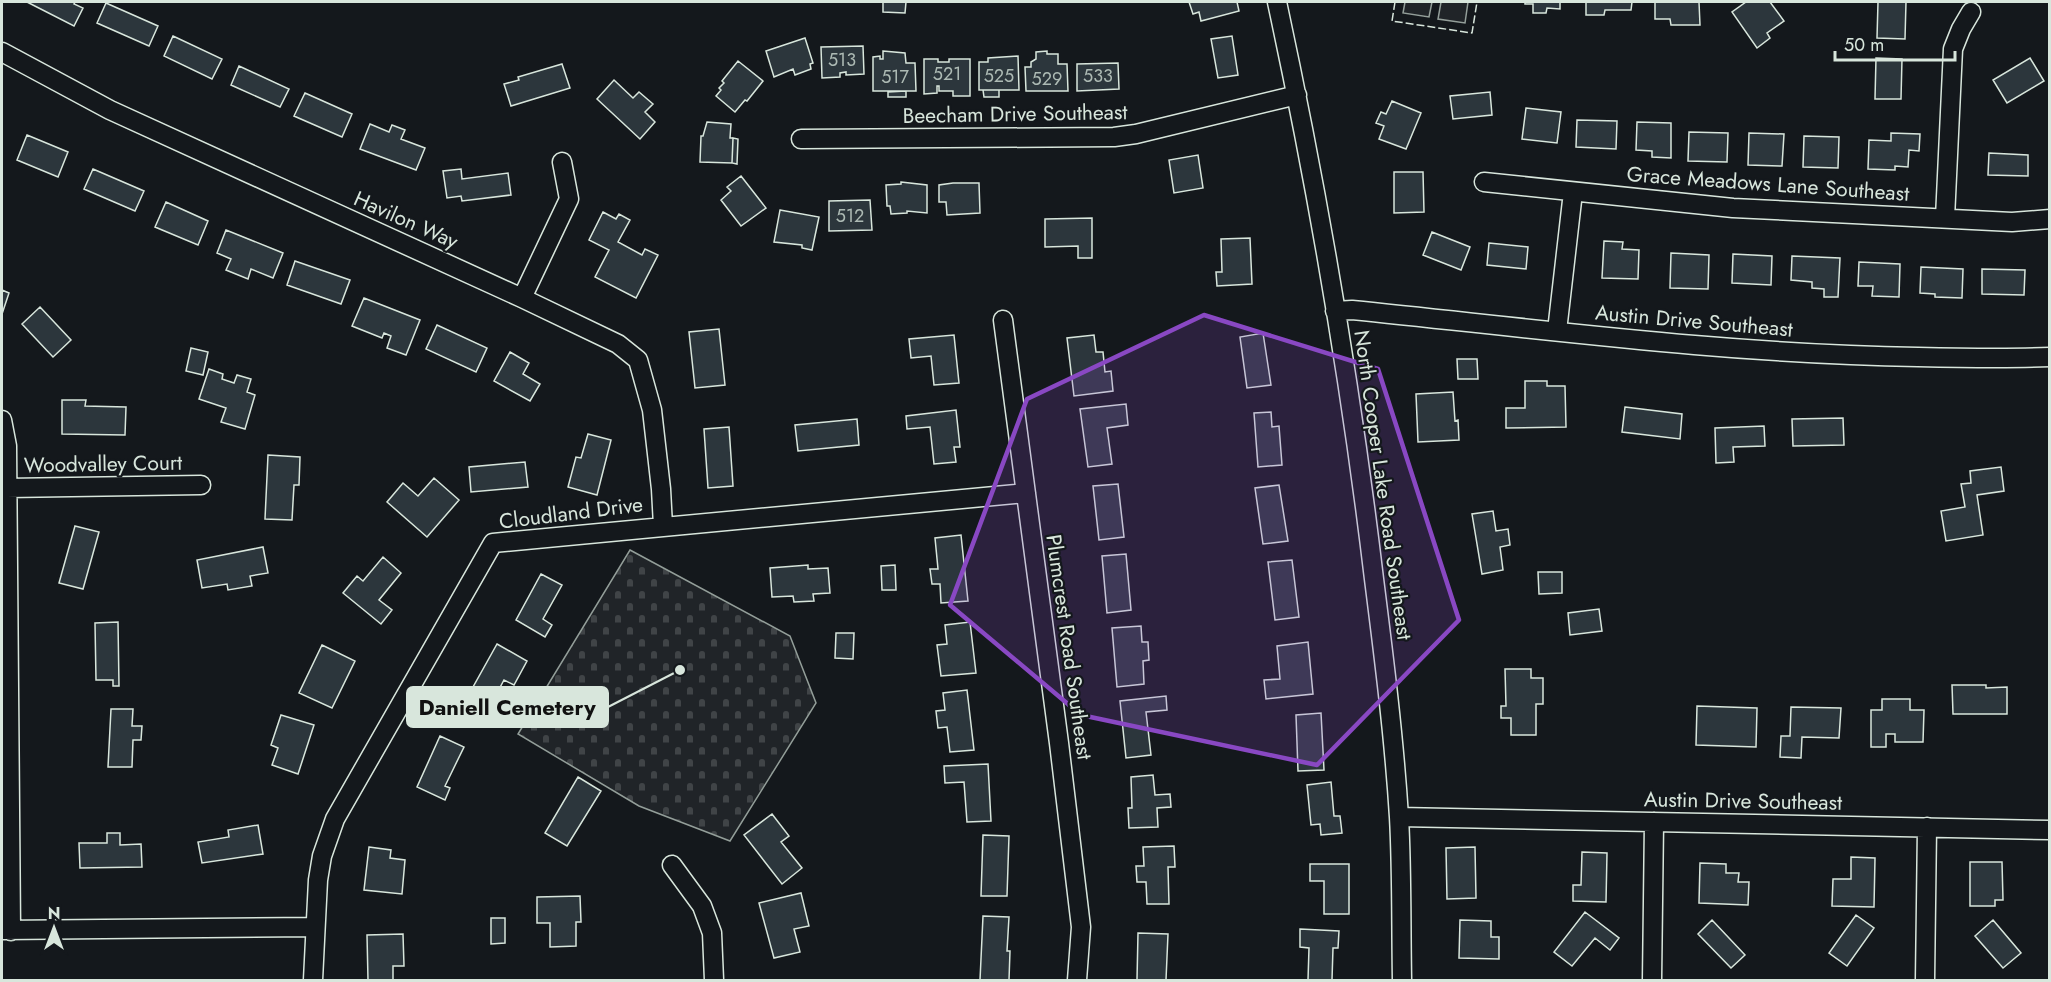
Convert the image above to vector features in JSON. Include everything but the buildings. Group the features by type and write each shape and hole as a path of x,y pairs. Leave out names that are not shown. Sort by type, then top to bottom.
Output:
{"street":[{"name":"North Cooper Lake Road Southeast","path":"1277,2 1322,227 1365,502 1380,624 1399,817 1402,981"},
{"path":"1944,218 1953,49 1971,12"},
{"name":"Havilon Way","path":"2,52 110,110 618,344 638,360 652,410 662,489 663,526"},
{"name":"Beecham Drive Southeast","path":"801,139 1114,137 1137,134 1297,95"},
{"path":"522,298 569,199 562,162"},
{"name":"Grace Meadows Lane Southeast","path":"1484,182 1733,208 2012,222 2049,219"},
{"path":"1557,331 1573,192"},
{"name":"Austin Drive Southeast","path":"1335,311 1352,310 1755,351 1871,356 2019,359 2049,357"},
{"name":"Plumcrest Road Southeast","path":"1004,320 1081,927 1077,981"},
{"path":"2,420 7,446 6,931 314,927"},
{"name":"Woodvalley Court","path":"7,488 201,485"},
{"name":"Cloudland Drive","path":"313,981 314,927 319,872 335,819 493,543 1026,493"},
{"name":"Austin Drive Southeast","path":"1399,817 2049,830"},
{"path":"1652,981 1654,822"},
{"path":"1925,981 1927,827"},
{"path":"672,865 702,906 712,933 714,981"}],"highlighted area":[{"path":"1204,315 1378,369 1459,620 1317,765 1081,715 950,605 1027,399"}],"green space":[{"path":"1405,2 1432,2 1429,17 1403,13"},
{"path":"1441,2 1468,2 1465,23 1438,19"},
{"path":"630,550 790,636 816,703 730,841 639,806 518,734"}],"fence":[{"path":"1395,2 1392,21 1472,33 1477,2"}],"place":[{"name":"Daniell Cemetery","path":"680,670"}]}
